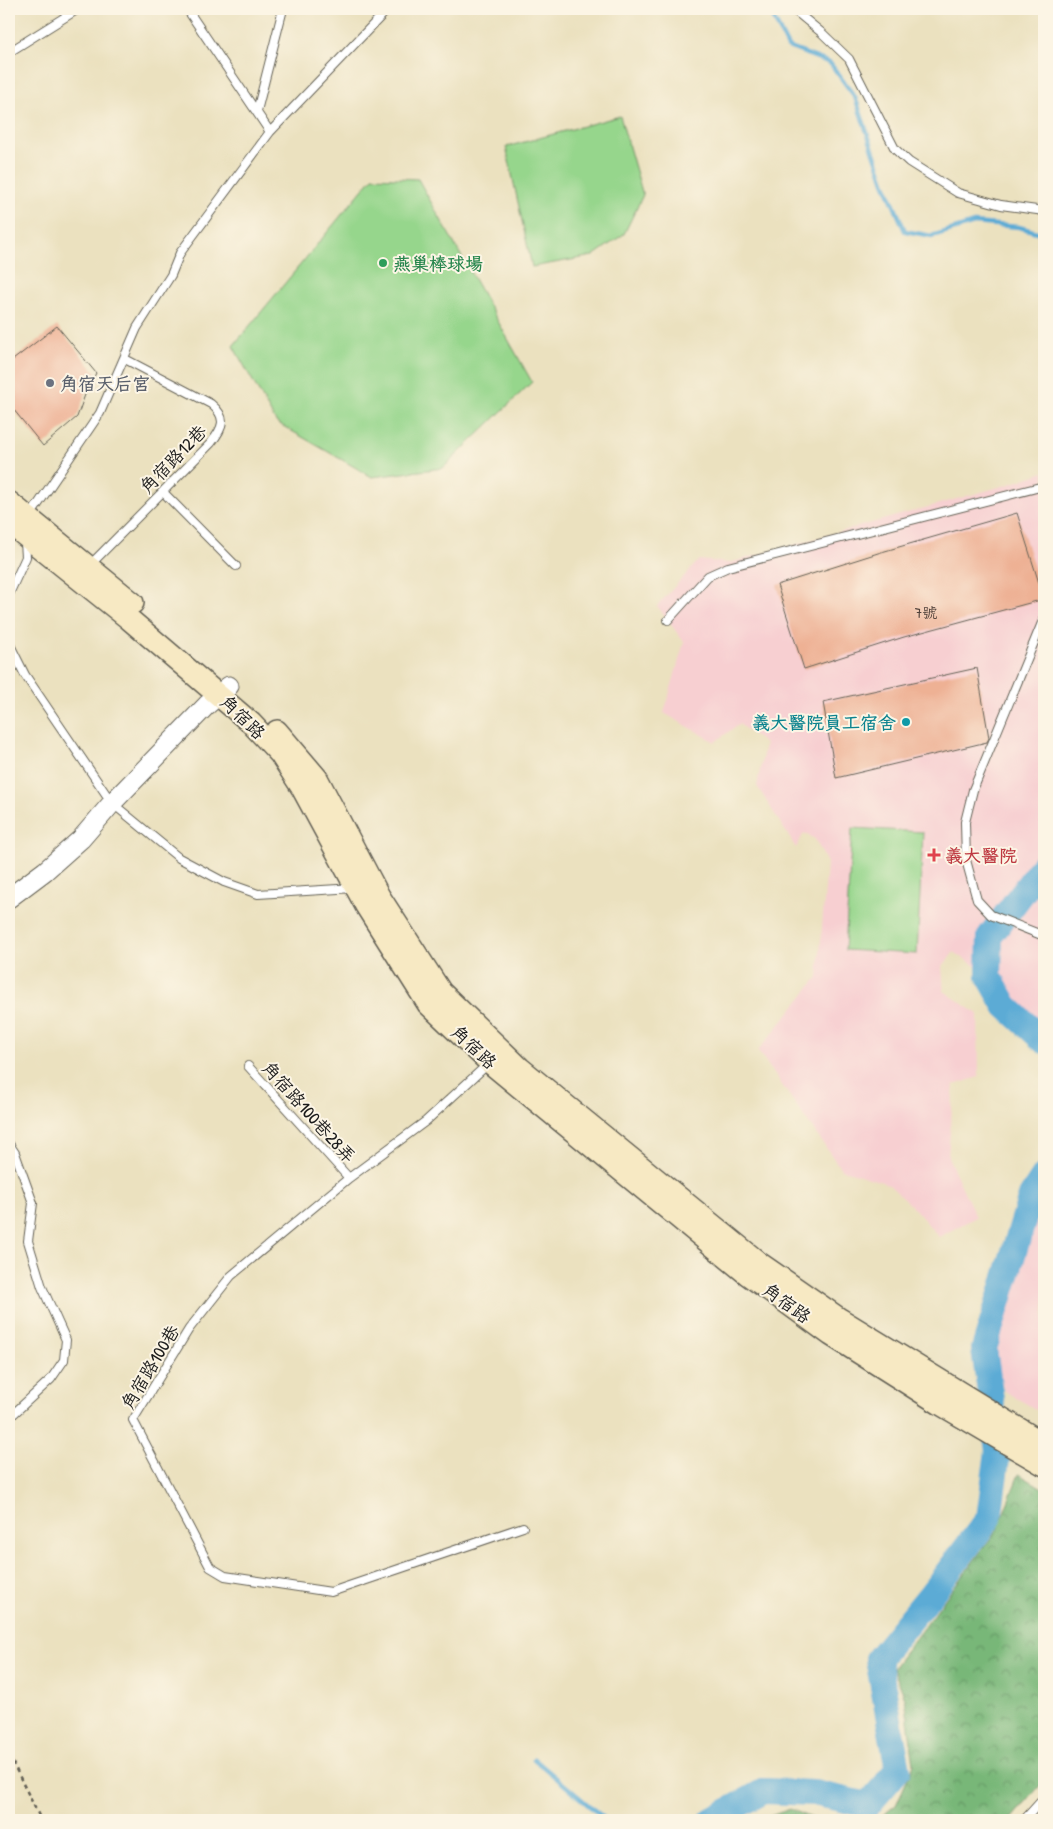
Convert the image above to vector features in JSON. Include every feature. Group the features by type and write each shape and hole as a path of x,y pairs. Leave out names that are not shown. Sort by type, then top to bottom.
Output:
{"main road":[{"name":"角宿路","path":"9,502 20,526 82,572 225,691 280,754 325,829 441,992 520,1068 758,1262 840,1319 1044,1444"},
{"name":"角宿路","path":"364,885 366,906 428,1004 490,1062 747,1274 831,1335 968,1421 1044,1465"}],"street":[{"path":"9,898 45,871 81,839 112,803 207,705 225,691"}],"lane":[{"path":"14,49 78,9"},
{"path":"186,9 270,132"},
{"path":"257,111 283,9"},
{"path":"9,594 26,557 20,526 100,414 137,328 180,254 270,132 388,9"},
{"path":"793,9 849,59 895,149 909,162 958,193 1001,205 1044,211"},
{"name":"角宿路12巷","path":"82,572 218,435 222,425 221,414 211,404 125,359"},
{"path":"668,620 708,576 728,567 1044,486"},
{"path":"163,492 236,566"},
{"path":"1044,618 973,790 965,822 966,860 977,900 991,915 1044,936"},
{"path":"9,643 24,675 112,803 179,858 224,882 258,894 364,885"},
{"name":"角宿路100巷","path":"490,1062 426,1121 349,1178 231,1276 189,1329 133,1420 210,1567 224,1576 331,1592 522,1527"},
{"name":"角宿路100巷28弄","path":"248,1066 349,1178"},
{"path":"9,1144 16,1154 33,1203 28,1240 42,1287 66,1340 64,1360 51,1379 9,1418"},
{"path":"1024,1820 1044,1798"}],"path":[{"path":"9,1754 41,1820"}],"shaded area":[{"name":"義大醫院","path":"1044,472 1044,1026 1024,1011 1005,985 954,952 942,967 944,991 978,1014 979,1077 954,1085 948,1157 976,1217 939,1237 913,1207 888,1184 841,1169 758,1051 818,977 827,863 815,839 804,833 796,848 757,786 765,744 739,724 715,742 664,713 684,642 657,606 699,560 729,563 1010,484"},
{"path":"1044,1196 1044,1414 1004,1391 991,1336 1039,1203"}],"green space":[{"path":"620,116 643,195 624,234 593,256 532,267 506,147"},
{"name":"燕巢棒球場","path":"373,177 418,179 532,382 443,468 372,477 276,422 233,346"},
{"path":"852,828 923,832 917,954 845,950"},
{"path":"1019,1474 1044,1489 1044,1781 1010,1820 876,1820 896,1805 914,1765 905,1698 893,1668 997,1530"},
{"path":"790,1809 817,1820 759,1820"}],"building":[{"name":"角宿天后宮","path":"57,326 96,373 86,392 77,417 43,446 9,404 9,363"},
{"path":"1017,513 1044,599 904,637 804,669 777,585 878,553"},
{"name":"義大醫院員工宿舍","path":"977,668 989,738 987,742 836,778 823,702"}],"waterway":[{"path":"769,9 788,47 830,63 855,97 884,182 905,231 932,236 974,223 1019,227 1044,234"},
{"path":"1044,864 990,936 989,976 1006,1006 1044,1041"},
{"path":"712,1820 764,1791 814,1793 868,1805 898,1770 878,1659 989,1518 998,1451 984,1349 1031,1196 1044,1176"},
{"path":"534,1759 606,1820"}],"place":[{"name":"燕巢棒球場","path":"383,263"},
{"name":"角宿天后宮","path":"50,383"},
{"name":"義大醫院員工宿舍","path":"906,722"},
{"name":"義大醫院","path":"934,855"}]}
